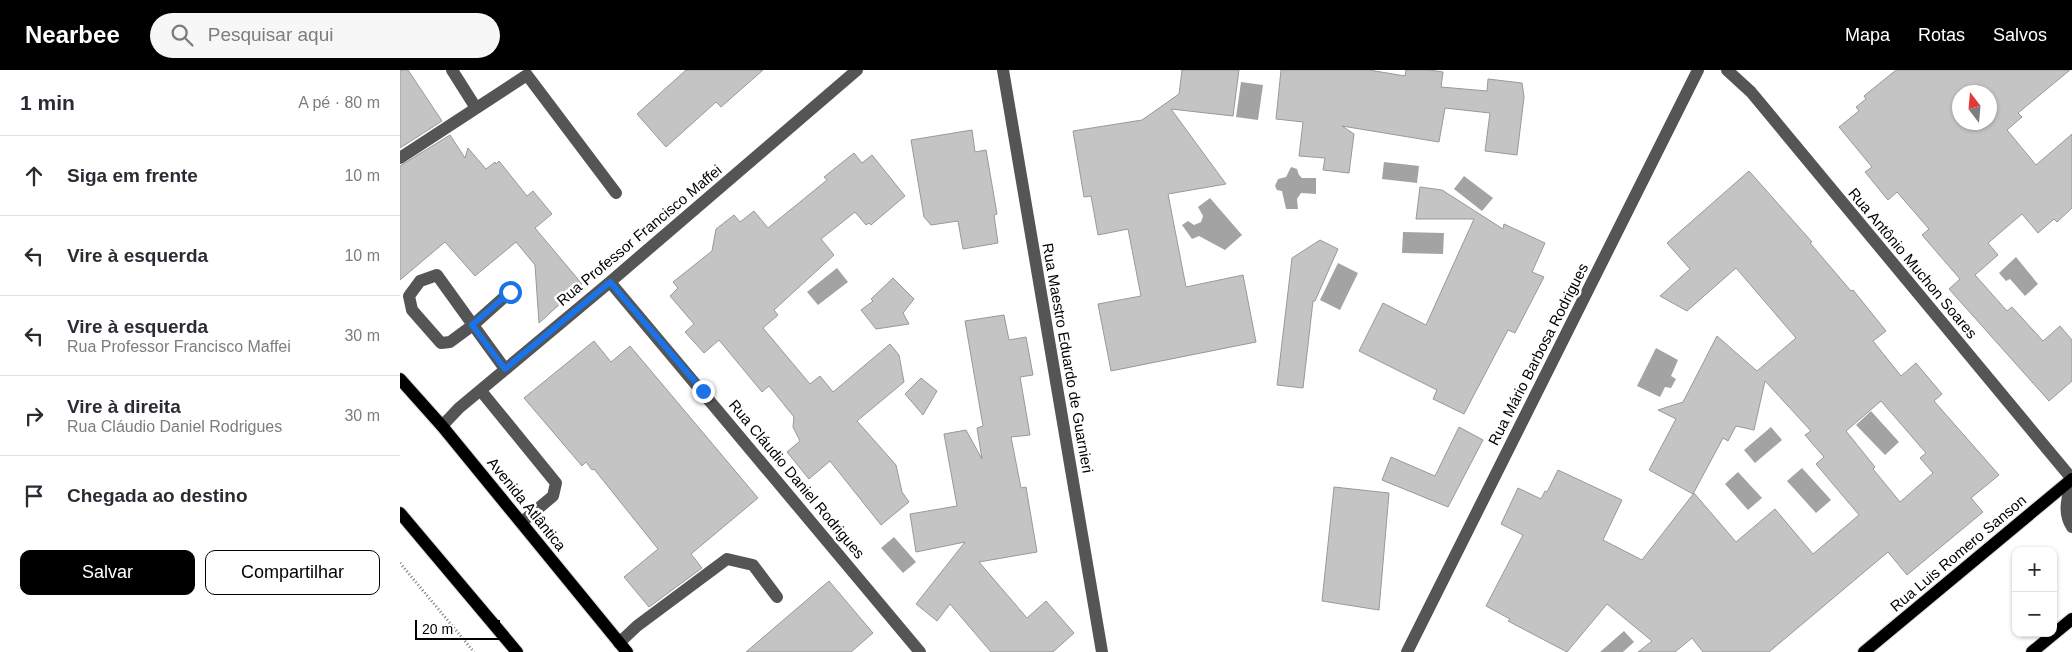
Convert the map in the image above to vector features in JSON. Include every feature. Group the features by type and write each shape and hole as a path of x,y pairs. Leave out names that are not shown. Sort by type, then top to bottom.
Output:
{"main road":[{"name":"Avenida Atlântica","path":"400,379 522,522 623,648"},
{"name":"Rua Luis Romero Sanson","path":"1864,652 2072,479"},
{"path":"400,513 517,652"},
{"path":"2032,652 2072,619"}],"street":[{"path":"452,70 476,108"},
{"name":"Rua Professor Francisco Maffei","path":"442,426 459,408 610,282 857,70"},
{"name":"Rua Maestro Eduardo de Guarnieri","path":"1003,70 1102,652"},
{"name":"Rua Mário Barbosa Rodrigues","path":"1407,652 1698,70"},
{"name":"Rua Antônio Muchon Soares","path":"1727,70 1751,92 2072,479"},
{"path":"400,158 527,75 616,193"},
{"path":"505,369 472,325 437,275 420,281 409,296 412,310 441,343 450,342 472,325 510,292"},
{"name":"Rua Cláudio Daniel Rodrigues","path":"610,282 920,652"},
{"path":"481,391 556,483 553,496 522,522"},
{"path":"2072,479 2066,503 2068,520 2072,527"},
{"path":"623,648 637,626 727,559 753,565 777,596"}],"path":[{"path":"400,563 474,652"}],"shaded area":[{"path":"1241,82 1263,85 1258,120 1236,117"},
{"path":"1384,162 1419,166 1417,183 1382,179"},
{"path":"1291,167 1297,169 1302,178 1316,178 1316,194 1301,193 1297,199 1298,209 1286,209 1282,191 1277,190 1275,186 1278,179 1286,177"},
{"path":"1464,176 1493,198 1482,211 1454,189"},
{"path":"1210,198 1242,235 1225,250 1199,236 1192,239 1182,225 1188,221 1194,225 1201,222 1203,216 1198,207"},
{"path":"1403,232 1444,233 1443,254 1402,253"},
{"path":"2016,257 2038,284 2025,296 2010,279 2006,281 1999,273"},
{"path":"1338,263 1358,273 1340,310 1320,300"},
{"path":"837,268 848,282 818,305 807,292"},
{"path":"1656,348 1678,360 1671,376 1676,379 1671,388 1665,387 1660,397 1637,386"},
{"path":"1871,411 1899,442 1885,455 1856,425"},
{"path":"1771,427 1782,440 1755,463 1744,450"},
{"path":"1802,468 1831,500 1816,513 1787,481"},
{"path":"1738,472 1762,498 1748,510 1725,484"},
{"path":"894,537 916,562 903,573 881,548"},
{"path":"1624,631 1634,642 1623,652 1600,652"}],"building":[{"path":"400,70 408,70 442,121 400,148"},
{"path":"686,70 763,70 721,107 716,102 666,147 637,114"},
{"path":"1182,70 1239,70 1233,116 1171,109 1226,184 1168,194 1186,287 1243,275 1256,342 1111,371 1098,304 1141,296 1128,229 1098,235 1091,196 1084,197 1073,131 1142,120 1179,94"},
{"path":"1281,70 1369,70 1405,76 1406,70 1429,70 1443,72 1441,87 1487,91 1488,79 1522,83 1524,97 1517,155 1485,151 1490,113 1445,108 1439,142 1342,126 1354,134 1349,173 1323,170 1325,158 1299,156 1303,122 1276,119"},
{"path":"1896,70 2070,70 2018,113 2022,117 2007,130 2036,165 2072,134 2072,208 2057,222 2054,219 2038,233 2022,214 1988,243 1998,255 1975,275 2007,311 2012,307 2043,341 2060,326 2072,340 2072,381 2049,401 1949,289 1960,279 1922,235 1929,229 1897,192 1888,200 1865,172 1872,167 1839,127 1859,111 1856,107 1866,99 1864,96"},
{"path":"972,130 975,152 986,150 997,214 994,215 998,243 963,249 958,221 931,225 924,217 911,140"},
{"path":"450,135 465,158 468,148 486,169 499,161 527,196 533,191 552,214 535,228 582,284 539,323 535,265 516,242 475,276 445,242 400,280 400,166"},
{"path":"854,153 862,163 872,155 905,196 871,225 869,223 866,225 855,212 821,239 834,255 774,310 778,315 763,328 810,384 820,376 833,392 890,344 899,355 904,382 857,421 896,465 902,492 909,502 881,525 830,461 809,479 787,452 800,441 793,427 794,417 769,386 762,392 719,340 704,353 685,332 694,324 670,296 678,288 673,282 712,251 716,229 734,215 740,222 754,211 768,228 827,180 824,177"},
{"path":"1749,171 1812,242 1810,243 1851,291 1853,290 1886,331 1873,341 1901,376 1916,363 1942,394 1934,401 1999,475 1971,498 1983,512 1907,575 1888,552 1769,652 1703,652 1692,638 1675,652 1638,652 1652,641 1607,604 1567,652 1508,621 1510,619 1486,606 1523,535 1501,524 1518,488 1541,499 1545,491 1547,492 1558,470 1622,500 1603,540 1642,560 1694,493 1736,542 1775,509 1813,554 1859,515 1816,464 1824,457 1805,435 1811,431 1765,381 1754,430 1736,426 1728,441 1723,438 1693,494 1649,470 1676,419 1658,410 1683,402 1717,336 1757,371 1796,338 1736,268 1687,311 1660,296 1690,269 1667,243","holes":["1881,401 1926,453 1920,458 1933,473 1900,502 1873,469 1875,467 1846,431"]},
{"path":"1420,187 1442,190 1503,229 1504,224 1545,243 1532,272 1544,277 1515,333 1508,330 1464,414 1433,399 1437,390 1359,351 1383,303 1426,325 1474,219 1416,219"},
{"path":"1320,240 1338,249 1315,301 1313,301 1303,388 1277,385 1292,258"},
{"path":"893,278 914,299 903,313 909,324 876,329 861,310 873,301 871,299"},
{"path":"1004,315 1009,340 1026,337 1033,375 1020,377 1030,435 1011,437 1021,488 1026,487 1037,552 979,562 1027,618 1046,601 1074,633 1053,652 991,652 950,604 937,621 916,604 965,542 916,552 910,514 957,506 944,434 966,430 982,459 977,428 983,426 965,321"},
{"path":"594,341 611,362 630,346 758,498 691,554 702,568 649,607 624,577 658,549 594,469 592,470 586,462 582,466 524,398"},
{"path":"921,378 937,391 923,415 905,394"},
{"path":"1459,427 1483,440 1448,507 1382,480 1391,457 1435,476"},
{"path":"1334,487 1389,493 1379,610 1322,601"},
{"path":"829,581 873,633 851,652 746,652"}],"route":[{"path":"510,292 472,325 505,369 610,282 703,391"}]}
